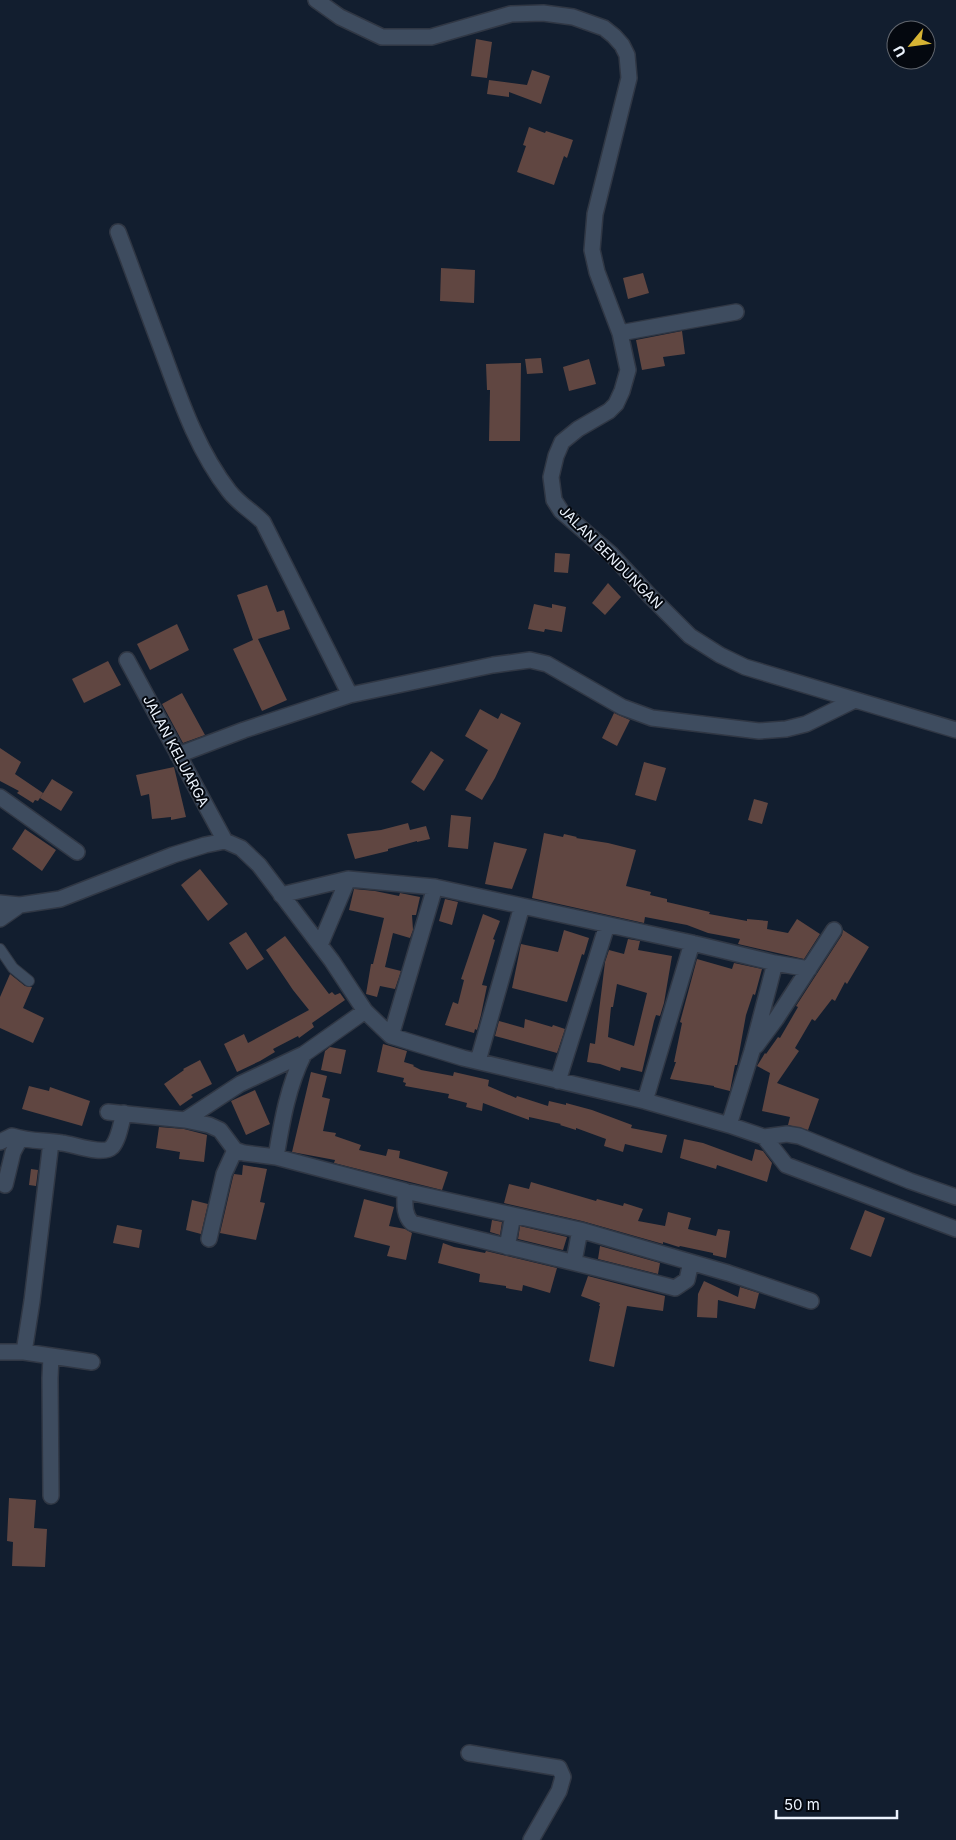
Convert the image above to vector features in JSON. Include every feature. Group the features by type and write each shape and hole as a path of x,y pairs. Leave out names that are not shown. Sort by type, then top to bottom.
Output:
{"street":[{"name":"JALAN BENDUNGAN","path":"316,0 340,17 382,37 431,37 511,14 543,12 573,17 604,28 622,45 627,55 629,78 595,214 592,250 597,272 620,333 628,370 616,404 609,411 578,429 562,442 556,456 552,477 554,500 561,511 611,554 690,636 720,655 745,667 956,730"},
{"path":"118,232 178,396 210,465 241,504 255,513 263,522 350,695"},
{"path":"620,333 736,312"},
{"name":"JALAN KELUARGA","path":"127,660 225,841"},
{"path":"178,755 244,730 350,695 493,665 530,660 547,664 622,707 652,718 758,731 786,729 806,724 855,700"},
{"path":"0,797 77,852"},
{"path":"0,903 20,905 60,899 173,855 225,841 241,848 258,865 320,945 366,1011 391,1036 478,1061 645,1102 729,1125 764,1137 787,1134 799,1136 910,1181 956,1197"},
{"path":"281,895 348,879 435,887 809,969"},
{"path":"320,945 348,879"},
{"path":"391,1036 435,887"},
{"path":"0,919 20,905"},
{"path":"478,1061 522,906"},
{"path":"558,1081 607,925"},
{"path":"752,1051 776,1020 834,930"},
{"path":"645,1102 692,943"},
{"path":"729,1125 752,1051 775,963"},
{"path":"184,1120 240,1084 304,1054 366,1011"},
{"path":"276,1157 282,1120 294,1074 304,1054"},
{"path":"108,1112 209,1124 220,1130 235,1150 244,1153 276,1157 405,1191 580,1230 691,1262 812,1301"},
{"path":"0,1142 12,1136 36,1142 61,1142 88,1149 106,1150 112,1147 124,1114"},
{"path":"764,1137 786,1165 956,1229"},
{"path":"5,1185 13,1152 20,1139"},
{"path":"24,1352 51,1142"},
{"path":"209,1238 224,1174 235,1150"},
{"path":"405,1191 406,1212 408,1219 412,1223 507,1247 574,1261 675,1288 687,1280 691,1262"},
{"path":"507,1247 513,1215"},
{"path":"574,1261 580,1230"},
{"path":"0,1352 24,1352 92,1362"},
{"path":"51,1356 51,1496"},
{"path":"469,1753 559,1768 562,1777 559,1791 532,1840"}],"lane":[{"path":"0,949 13,968 29,981"}],"building":[{"path":"476,39 492,42 487,78 471,76"},
{"path":"532,70 550,76 541,104 509,92 509,97 487,94 489,80 527,85"},
{"path":"529,127 573,140 567,158 564,156 554,185 517,172 526,146 523,145"},
{"path":"441,268 475,270 474,303 440,301"},
{"path":"643,273 649,293 628,299 623,278"},
{"path":"682,331 685,354 663,357 665,366 642,370 636,340"},
{"path":"541,358 543,373 527,374 525,359"},
{"path":"589,359 596,384 569,391 563,367"},
{"path":"521,363 520,441 489,441 490,390 487,390 486,364"},
{"path":"555,553 570,554 568,573 554,572"},
{"path":"608,583 621,597 605,615 592,603"},
{"path":"267,585 277,612 284,610 290,629 258,639 287,700 262,711 233,649 253,640 237,595"},
{"path":"534,604 552,608 552,604 566,607 562,632 545,629 544,632 528,629"},
{"path":"177,624 189,650 150,670 137,644"},
{"path":"108,661 121,685 84,703 72,679"},
{"path":"182,693 205,735 183,743 162,704"},
{"path":"480,709 498,719 501,713 521,723 495,778 482,800 465,790 488,750 465,736"},
{"path":"614,713 630,720 617,746 602,738"},
{"path":"0,748 21,762 15,774 43,793 38,801 35,800 33,803 17,793 19,791 0,781"},
{"path":"431,751 444,760 424,791 411,782"},
{"path":"644,762 666,768 656,801 635,795"},
{"path":"174,767 186,817 171,820 171,817 152,819 149,794 141,796 136,775"},
{"path":"52,779 73,792 61,811 40,798"},
{"path":"754,799 768,803 762,824 748,820"},
{"path":"451,815 471,817 468,849 448,847"},
{"path":"408,823 410,830 426,826 430,839 355,859 347,834 381,830"},
{"path":"25,829 56,850 42,871 12,849"},
{"path":"544,833 563,837 564,834 636,850 626,886 651,892 650,895 667,899 667,902 710,912 709,914 747,921 747,919 768,921 767,929 788,933 797,919 820,934 804,959 738,944 740,939 708,933 687,925 645,917 644,923 532,898"},
{"path":"494,842 527,849 512,889 485,884"},
{"path":"200,869 228,904 208,921 181,885"},
{"path":"354,889 399,896 400,893 420,897 416,915 412,915 413,930 410,938 393,933 385,967 401,971 395,989 380,986 377,997 366,994 371,964 373,964 384,918 349,910"},
{"path":"445,899 458,902 452,925 439,921"},
{"path":"483,914 500,921 493,939 495,940 482,985 487,986 477,1030 475,1029 474,1033 445,1025 453,1002 458,1004 464,980 461,979"},
{"path":"564,930 589,938 567,1002 512,988 521,944 558,952"},
{"path":"843,930 869,947 847,984 845,982 835,1001 832,999 815,1021 812,1019 795,1048 799,1051 777,1083 819,1099 808,1130 788,1125 790,1117 762,1111 770,1073 757,1066 778,1037 780,1038 798,1007 796,1006 842,935"},
{"path":"246,932 264,959 247,970 229,943"},
{"path":"285,936 329,994 332,992 335,995 340,993 345,1000 312,1023 314,1027 299,1038 298,1036 273,1049 275,1052 237,1072 224,1044 244,1034 248,1043 309,1010 266,950"},
{"path":"628,939 640,941 638,950 672,956 664,1003 660,1016 656,1015 654,1021 642,1072 621,1067 620,1071 587,1062 590,1043 595,1044 605,962 609,950 624,954","holes":["617,984 647,993 634,1046 608,1037 611,1007 613,1007"]},
{"path":"697,959 732,969 734,963 762,969 755,995 753,994 746,1015 730,1091 714,1086 670,1079 676,1062 674,1062 682,1023 680,1022"},
{"path":"10,974 25,986 32,987 23,1008 44,1018 33,1043 0,1028 0,997"},
{"path":"525,1019 565,1029 557,1053 495,1036 499,1021 524,1028"},
{"path":"383,1044 407,1051 404,1062 414,1065 421,1070 453,1076 454,1072 489,1080 488,1086 516,1098 517,1096 548,1106 549,1101 566,1105 566,1103 592,1110 632,1125 631,1128 667,1135 662,1153 625,1144 623,1152 604,1146 606,1139 576,1128 576,1130 561,1124 529,1117 529,1120 483,1103 482,1111 466,1107 467,1103 448,1098 449,1094 405,1086 404,1078 377,1072"},
{"path":"330,1047 346,1050 341,1074 321,1070 325,1051"},
{"path":"200,1060 212,1084 191,1095 193,1097 180,1106 164,1084 183,1069"},
{"path":"311,1072 327,1076 322,1097 330,1099 323,1131 336,1133 335,1136 361,1145 359,1150 386,1156 388,1149 400,1151 399,1158 448,1172 442,1190 334,1163 335,1160 292,1152"},
{"path":"29,1086 49,1091 50,1087 90,1101 82,1126 22,1109"},
{"path":"255,1090 270,1124 246,1135 231,1101"},
{"path":"159,1127 184,1129 207,1135 204,1162 179,1159 180,1152 156,1148"},
{"path":"684,1139 703,1143 752,1161 755,1149 763,1151 772,1163 767,1182 717,1165 716,1169 680,1158"},
{"path":"243,1165 267,1169 260,1202 265,1203 256,1240 220,1233 234,1174 242,1175"},
{"path":"31,1169 38,1170 36,1186 29,1185"},
{"path":"531,1182 596,1201 597,1199 623,1206 624,1203 643,1209 638,1221 665,1226 668,1212 691,1218 688,1229 716,1236 718,1229 730,1231 726,1258 713,1255 713,1253 663,1242 663,1244 582,1221 504,1203 509,1184 529,1189"},
{"path":"364,1199 394,1207 389,1226 405,1229 412,1233 406,1260 387,1256 390,1246 354,1237"},
{"path":"192,1200 208,1204 201,1234 186,1230"},
{"path":"865,1210 885,1218 871,1257 850,1249"},
{"path":"492,1220 502,1222 500,1235 490,1232"},
{"path":"117,1225 142,1230 139,1248 113,1243"},
{"path":"520,1226 567,1237 563,1250 518,1239"},
{"path":"443,1243 454,1247 485,1253 486,1251 557,1268 550,1293 523,1285 522,1291 506,1288 506,1286 479,1282 480,1274 438,1263"},
{"path":"600,1246 660,1263 658,1274 598,1259"},
{"path":"588,1276 665,1296 663,1311 627,1306 614,1367 589,1361 600,1303 581,1296"},
{"path":"704,1281 738,1297 740,1287 759,1293 755,1309 718,1300 717,1318 697,1317 698,1294"},
{"path":"9,1498 36,1500 34,1528 47,1529 45,1567 12,1566 13,1542 7,1541"}]}
